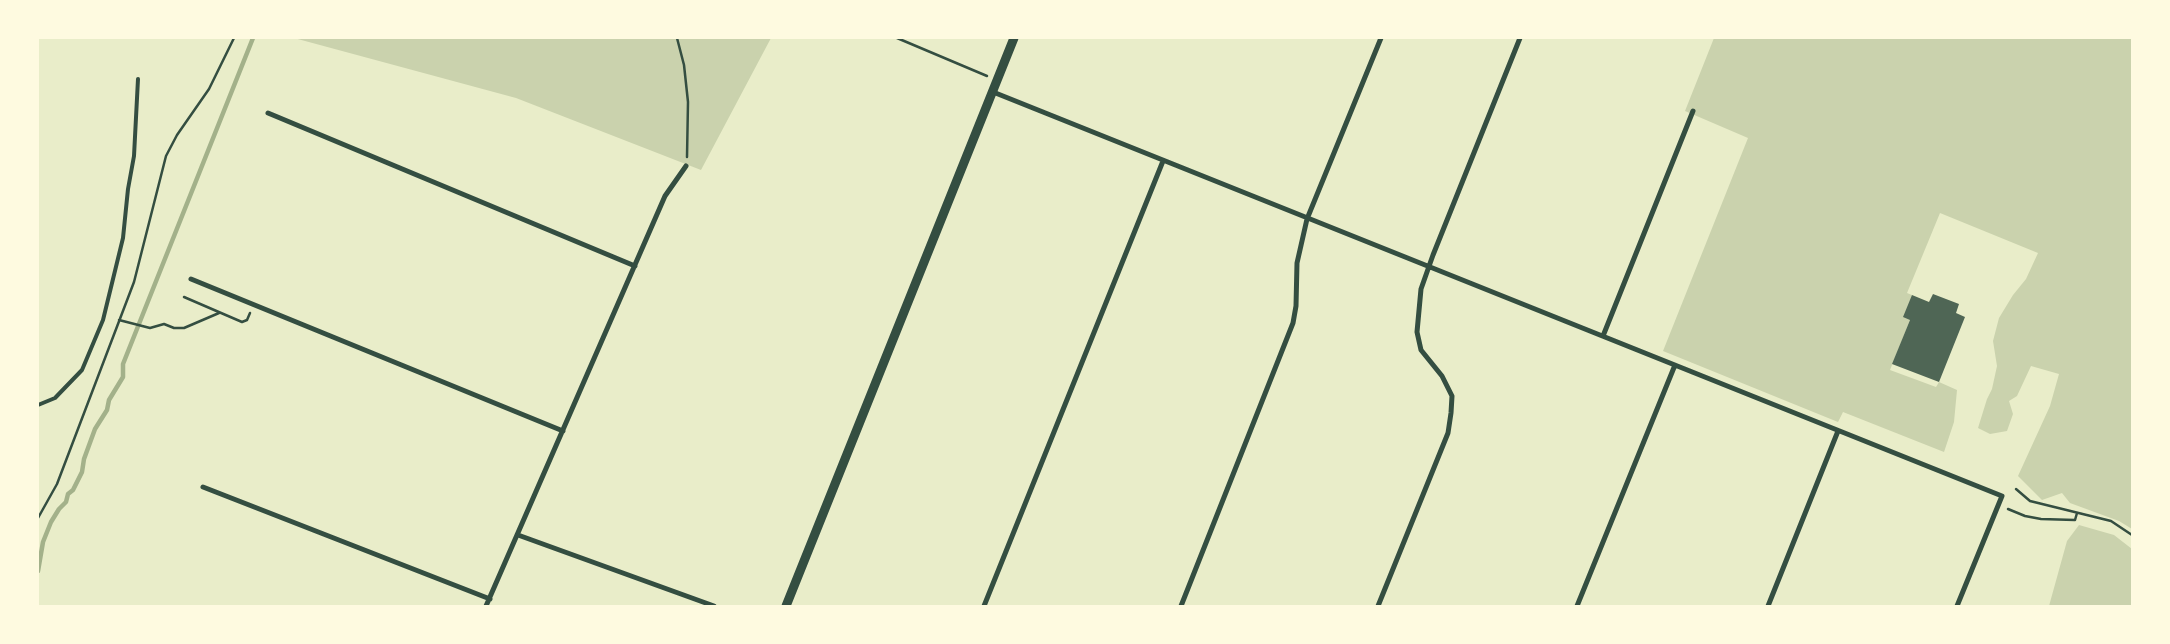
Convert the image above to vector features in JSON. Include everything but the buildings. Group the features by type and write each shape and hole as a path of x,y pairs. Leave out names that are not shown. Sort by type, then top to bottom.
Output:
{"street":[{"path":"786,606 1014,38"},
{"path":"1181,606 1293,323 1296,306 1296,263 1308,219 1381,38"},
{"path":"1378,606 1448,433 1452,396 1442,376 1421,350 1417,332 1421,289 1428,266 1520,38"},
{"path":"993,92 2002,496 1957,606"},
{"path":"1603,336 1693,110"},
{"path":"268,114 635,266"},
{"path":"984,606 1163,161"},
{"path":"486,606 665,196 686,166"},
{"path":"191,279 563,431"},
{"path":"1577,606 1675,365"},
{"path":"1768,606 1838,431"},
{"path":"203,487 490,599"},
{"path":"518,535 714,606"}],"lane":[{"path":"38,405 55,398 82,370 103,320 123,238 128,189 134,156 138,79"}],"path":[{"path":"38,518 57,484 141,258 166,156 176,135 209,89 234,38"},
{"path":"677,38 684,65 688,102 686,166"},
{"path":"897,38 998,80"},
{"path":"184,297 242,322 247,320 254,305"},
{"path":"119,320 150,328 164,324 174,328 184,328 219,313"},
{"path":"2016,489 2030,501 2111,521 2132,535"},
{"path":"2008,509 2025,516 2042,519 2075,520 2077,513"}],"green space":[{"path":"294,38 771,38 701,170 516,98"},
{"path":"1714,38 2132,38 2132,529 2119,521 2070,503 2062,493 2042,500 2018,476 2050,406 2059,374 2031,366 2017,396 2009,401 2013,414 2007,431 1990,434 1978,428 1992,389 1997,366 1993,341 1999,318 2013,295 2026,279 2038,253 1940,213 1907,293 1912,295 1910,320 1890,370 1936,387 1939,382 1957,390 1954,422 1944,452 1843,412 1838,422 1663,351 1748,138 1685,111"},
{"path":"2079,525 2114,535 2132,549 2132,606 2049,606 2067,541"}],"waterway":[{"path":"38,571 43,542 51,522 66,502 68,494 73,490 82,472 84,459 95,429 107,410 109,400 123,377 123,364 253,38"}]}
